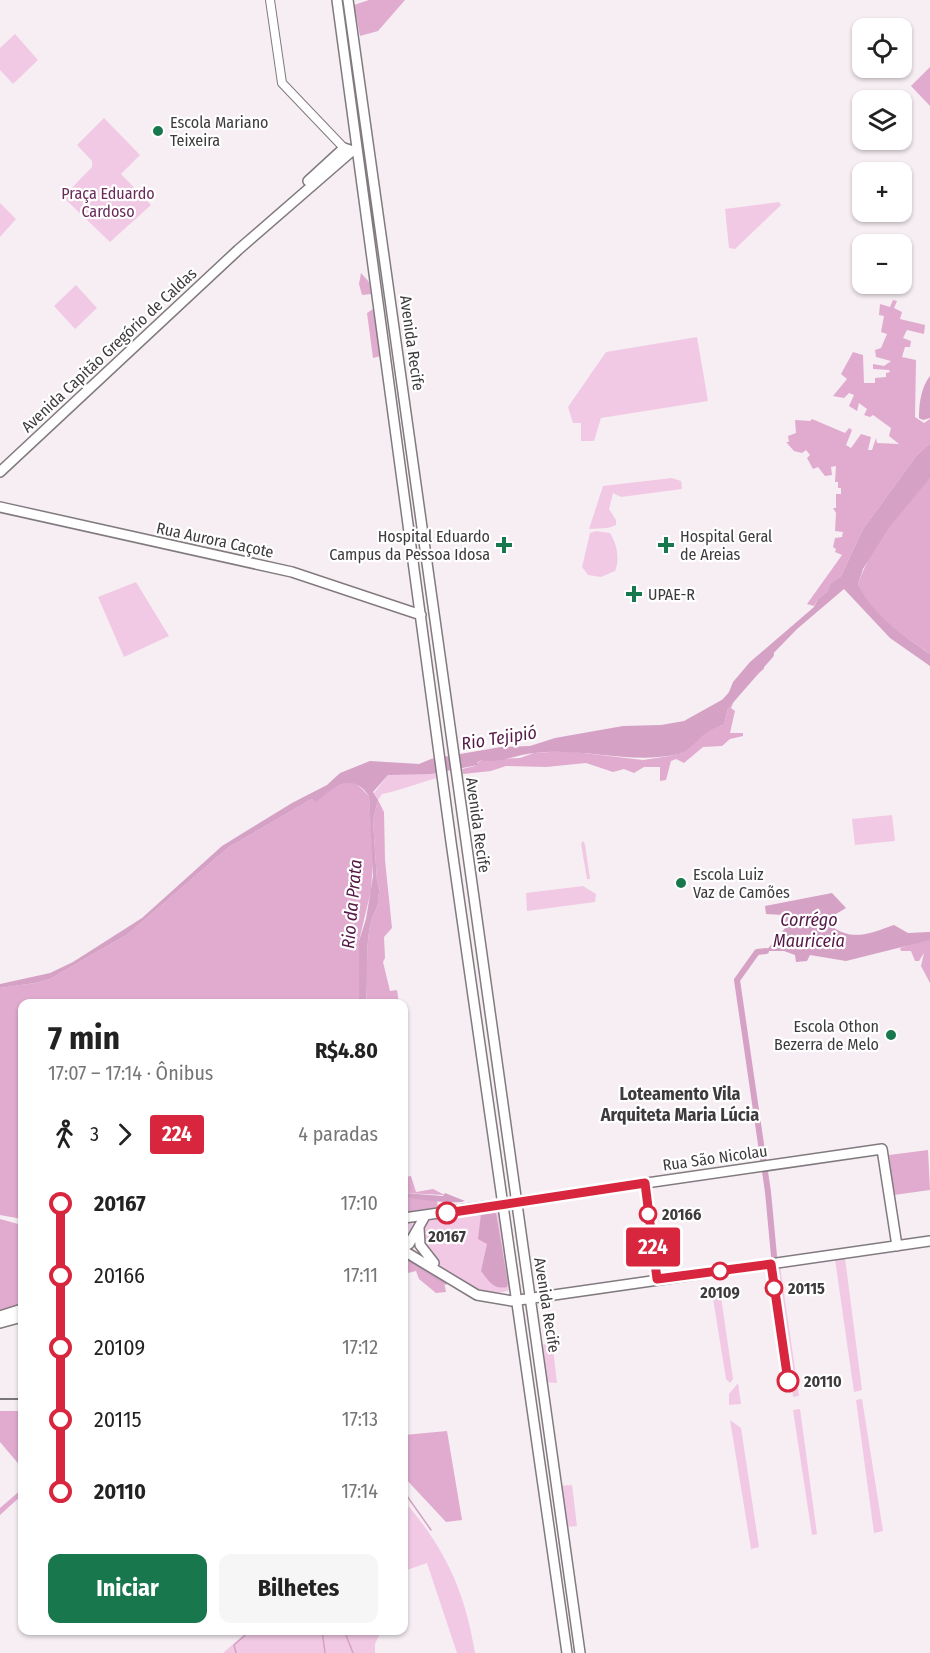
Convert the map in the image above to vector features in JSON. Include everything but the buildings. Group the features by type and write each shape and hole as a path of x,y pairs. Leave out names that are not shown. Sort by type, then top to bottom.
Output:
{"main road":[{"name":"Avenida Recife","path":"337,0 351,150 358,167 567,1653"},
{"name":"Avenida Recife","path":"348,0 580,1653"},
{"name":"Avenida Capitão Gregório de Caldas","path":"0,472 238,250 351,150"},
{"name":"Avenida Capitão Gregório de Caldas","path":"238,250 253,231 351,150"},
{"path":"351,150 363,154 365,159 377,229 382,240"},
{"path":"340,161 358,167"},
{"name":"Rua Aurora Caçote","path":"0,507 256,563 421,615"},
{"name":"Rua São Nicolau","path":"408,1218 516,1200 882,1149 895,1243"},
{"path":"408,1246 427,1216"},
{"path":"427,1216 419,1228 420,1245 426,1256 456,1283"},
{"path":"408,1252 456,1283 486,1298 516,1301 895,1243 930,1241"},
{"path":"0,1316 18,1311"},
{"path":"0,1323 18,1318"}],"street":[{"path":"270,0 282,83 351,150"}],"green space":[{"path":"15,34 38,60 13,84 0,70 0,48"},
{"name":"Praça Eduardo Cardoso","path":"104,118 140,155 121,174 151,205 110,242 63,197 92,167 92,161 77,145"},
{"path":"779,202 781,205 735,249 729,248 725,209"},
{"path":"0,203 16,219 0,237"},
{"path":"76,285 97,308 75,329 54,306"},
{"path":"697,337 708,401 601,418 594,441 581,441 581,423 573,423 568,407 606,352"},
{"path":"672,478 681,481 682,489 621,497 613,493 609,509 616,520 616,525 589,529 603,486"},
{"path":"596,531 610,533 617,552 615,571 601,577 588,575 582,567 590,533"},
{"path":"136,582 169,636 124,657 98,597"},
{"path":"436,773 437,778 382,794 378,800 374,793 388,775"},
{"path":"892,815 895,841 855,845 852,819"},
{"path":"583,841 590,879 587,879 581,844"},
{"path":"583,886 596,894 595,902 527,911 526,893"},
{"path":"499,1209 511,1289 502,1292 480,1290 457,1278 431,1257 419,1235 426,1222 436,1217"},
{"path":"420,1218 408,1238 408,1219"},
{"path":"845,1258 862,1390 854,1392 835,1259"},
{"path":"780,1266 799,1396 793,1397 772,1268"},
{"path":"711,1286 721,1297 733,1379 730,1383 726,1379"},
{"path":"549,1343 553,1348 557,1383 545,1382 541,1345"},
{"path":"738,1383 741,1404 729,1405 729,1394"},
{"path":"862,1399 883,1531 874,1533 856,1400"},
{"path":"800,1409 817,1534 812,1535 793,1410"},
{"path":"730,1420 741,1428 759,1547 751,1549"},
{"path":"572,1485 577,1526 565,1527 559,1486"},
{"path":"408,1506 431,1536 451,1571 465,1610 475,1653 457,1653 427,1563 408,1570"},
{"path":"243,1635 379,1635 375,1644 375,1653 223,1653"}],"shaded area":[{"path":"369,0 405,0 378,31 360,36 354,5"},
{"path":"930,67 930,106 911,86"},
{"path":"361,273 369,282 371,294 362,295 359,284"},
{"path":"893,300 897,301 894,308 902,312 900,319 925,325 924,334 907,330 903,338 911,341 910,347 905,347 902,357 916,360 915,417 924,423 930,419 930,443 917,455 863,529 841,576 830,584 827,592 818,599 814,606 807,604 842,555 835,552 836,549 833,547 835,538 842,537 843,532 835,531 836,513 833,508 836,508 836,494 841,494 841,488 838,488 838,482 835,482 836,466 831,467 832,475 825,476 818,467 813,469 807,458 810,455 806,450 802,453 794,451 786,442 789,442 788,436 796,433 795,420 810,421 812,419 845,433 849,428 852,430 846,445 851,448 861,434 871,437 868,450 872,450 876,438 877,443 899,444 889,436 891,428 873,415 870,417 864,415 867,409 859,403 857,411 849,406 854,395 849,393 844,398 833,396 847,379 841,374 853,352 863,355 864,383 875,383 875,378 886,377 886,373 890,372 873,369 873,364 884,366 891,361 876,357 875,350 881,348 887,334 881,332 884,316 879,315 880,304 890,307"},
{"path":"373,309 381,356 373,358 367,313"},
{"path":"930,478 930,654 879,615 863,595 858,584 879,541 908,501"},
{"path":"763,664 764,669 740,687 731,708 735,711 730,733 743,733 743,736 730,739 722,746 703,747 684,763 676,759 671,761 666,780 660,781 660,767 644,767 634,773 624,769 613,772 586,763 546,767 506,766 491,771 463,774 462,769 475,766 481,760 520,758 534,753 566,751 643,760 682,753 710,728 724,725 732,691 754,665"},
{"path":"351,781 369,796 373,861 371,890 359,941 359,999 18,999 18,1218 0,1215 0,988 50,979 128,934 229,847 312,799 316,801 334,787"},
{"path":"378,800 384,812 385,860 392,928 384,937 385,958 383,962 390,991 397,990 398,999 366,999 369,930 380,890 377,881 373,820"},
{"path":"923,940 930,940 930,983 921,966 924,953 919,961 915,961 911,951 901,951 900,948"},
{"path":"928,1150 930,1190 894,1195 889,1155"},
{"path":"408,1176 411,1176 416,1192 433,1189 445,1195 408,1193"},
{"path":"408,1197 437,1200 438,1208 408,1212"},
{"path":"0,1219 18,1224 18,1306 0,1311"},
{"path":"408,1260 444,1282 446,1292 436,1293 419,1279 416,1271 408,1273"},
{"path":"0,1411 18,1411 18,1463 0,1442"},
{"path":"447,1431 462,1520 446,1522 408,1481 408,1435"},
{"path":"18,1492 18,1499 0,1515 0,1508"}],"water":[{"path":"930,376 930,418 923,420 919,418 920,401 924,385"},
{"name":"Rio Tejipió","path":"930,443 930,478 890,526 863,569 858,584 880,615 930,654 930,666 890,638 844,589 797,629 763,664 754,665 732,691 724,725 703,735 684,752 643,758 571,752 535,753 494,761 481,760 477,763 478,765 431,774 388,775 373,792 378,800 373,820 377,881 380,891 369,930 366,999 359,999 359,941 366,919 373,876 369,796 363,788 350,783 337,786 316,802 312,799 229,847 128,934 50,979 0,988 0,984 50,973 73,962 142,918 222,846 292,803 327,785 340,773 370,761 419,764 431,759 501,747 530,746 555,738 623,726 661,725 684,721 727,697 733,682 750,662 814,607 818,599 827,592 830,584 841,576 863,529 917,455"},
{"name":"Corrégo Mauriceia","path":"832,893 846,908 831,917 831,926 839,931 862,935 894,925 908,933 930,932 930,940 846,961 810,955 807,961 796,962 795,955 784,951 766,951 786,927 784,915 766,914 765,906"},
{"path":"408,1193 443,1196 445,1193 465,1201 453,1202 408,1198"},
{"path":"496,1213 508,1283 507,1287 502,1288 492,1284 481,1271 487,1244 478,1239 481,1214"}],"waterway":[{"name":"Rio Tejipió","path":"720,710 769,654"},
{"path":"766,951 757,952 737,980 768,1192 774,1256"},
{"path":"408,1260 446,1284"},
{"path":"408,1497 431,1530"},
{"path":"236,1653 234,1645 245,1635"},
{"path":"323,1635 325,1653"},
{"path":"346,1635 353,1653"}],"tram line":[{"path":"0,1399 18,1399"}],"bus line":[{"name":"224","path":"447,1213 645,1183 657,1279 771,1264 788,1381"}],"place":[{"name":"Escola Mariano Teixeira","path":"158,131"},
{"name":"Hospital Eduardo Campus da Pessoa Idosa","path":"504,545"},
{"name":"Hospital Geral de Areias","path":"666,545"},
{"name":"UPAE-R","path":"634,594"},
{"name":"Escola Luiz Vaz de Camões","path":"681,883"},
{"name":"Escola Othon Bezerra de Melo","path":"891,1035"},
{"name":"20167","path":"447,1213"},
{"name":"20166","path":"648,1214"},
{"name":"20109","path":"720,1271"},
{"name":"20115","path":"774,1288"},
{"name":"20110","path":"788,1381"}],"district":[{"name":"Loteamento Vila Arquiteta Maria Lúcia","path":"680,1104"}],"water label":[{"name":"Rio da Prata","path":"352,904"}]}
